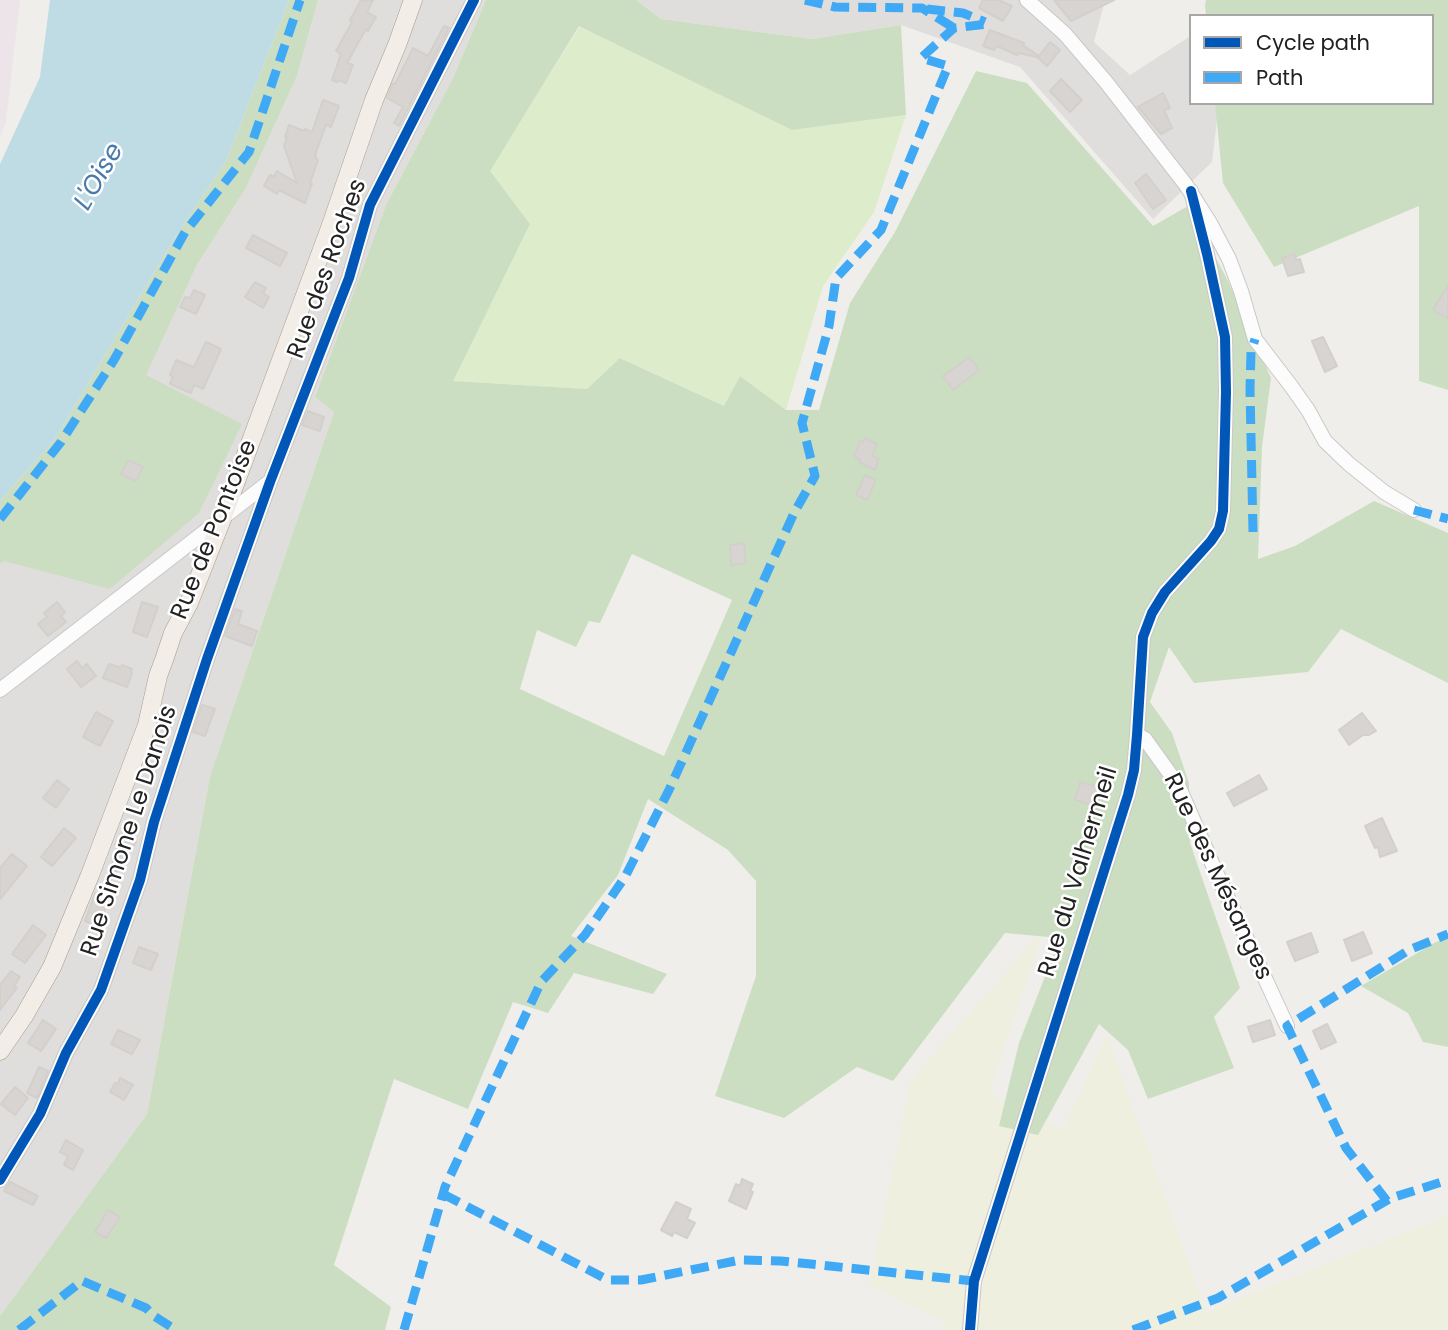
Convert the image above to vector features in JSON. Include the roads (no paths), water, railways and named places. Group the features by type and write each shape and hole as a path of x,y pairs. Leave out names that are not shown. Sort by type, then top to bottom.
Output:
{"main road":[{"name":"Rue de Pontoise","path":"0,1051 43,985 63,943 147,726 158,676 173,633 189,603 222,519 413,0"}],"street":[{"name":"Rue des Roches","path":"270,482 349,278 370,205 474,0"},
{"name":"Rue du Valhermeil","path":"1027,0 1065,34 1191,191 1229,260 1255,339 1308,410 1325,442 1384,492 1414,510"},
{"name":"Rue du Valhermeil","path":"970,1330 974,1281 1128,795 1137,735 1143,637 1152,613 1165,592 1212,541 1219,529 1223,512 1225,337 1191,191"},
{"path":"0,691 270,482"},
{"name":"Rue Simone Le Danois","path":"0,1180 40,1114 66,1053 100,990 140,880 154,822 207,659 270,482"},
{"name":"Rue des Mésanges","path":"1137,735 1145,739 1178,785 1287,1026"}],"water":[{"name":"L'Oise","path":"50,0 289,0 226,161 174,239 55,439 0,501 0,164 40,77"}]}
